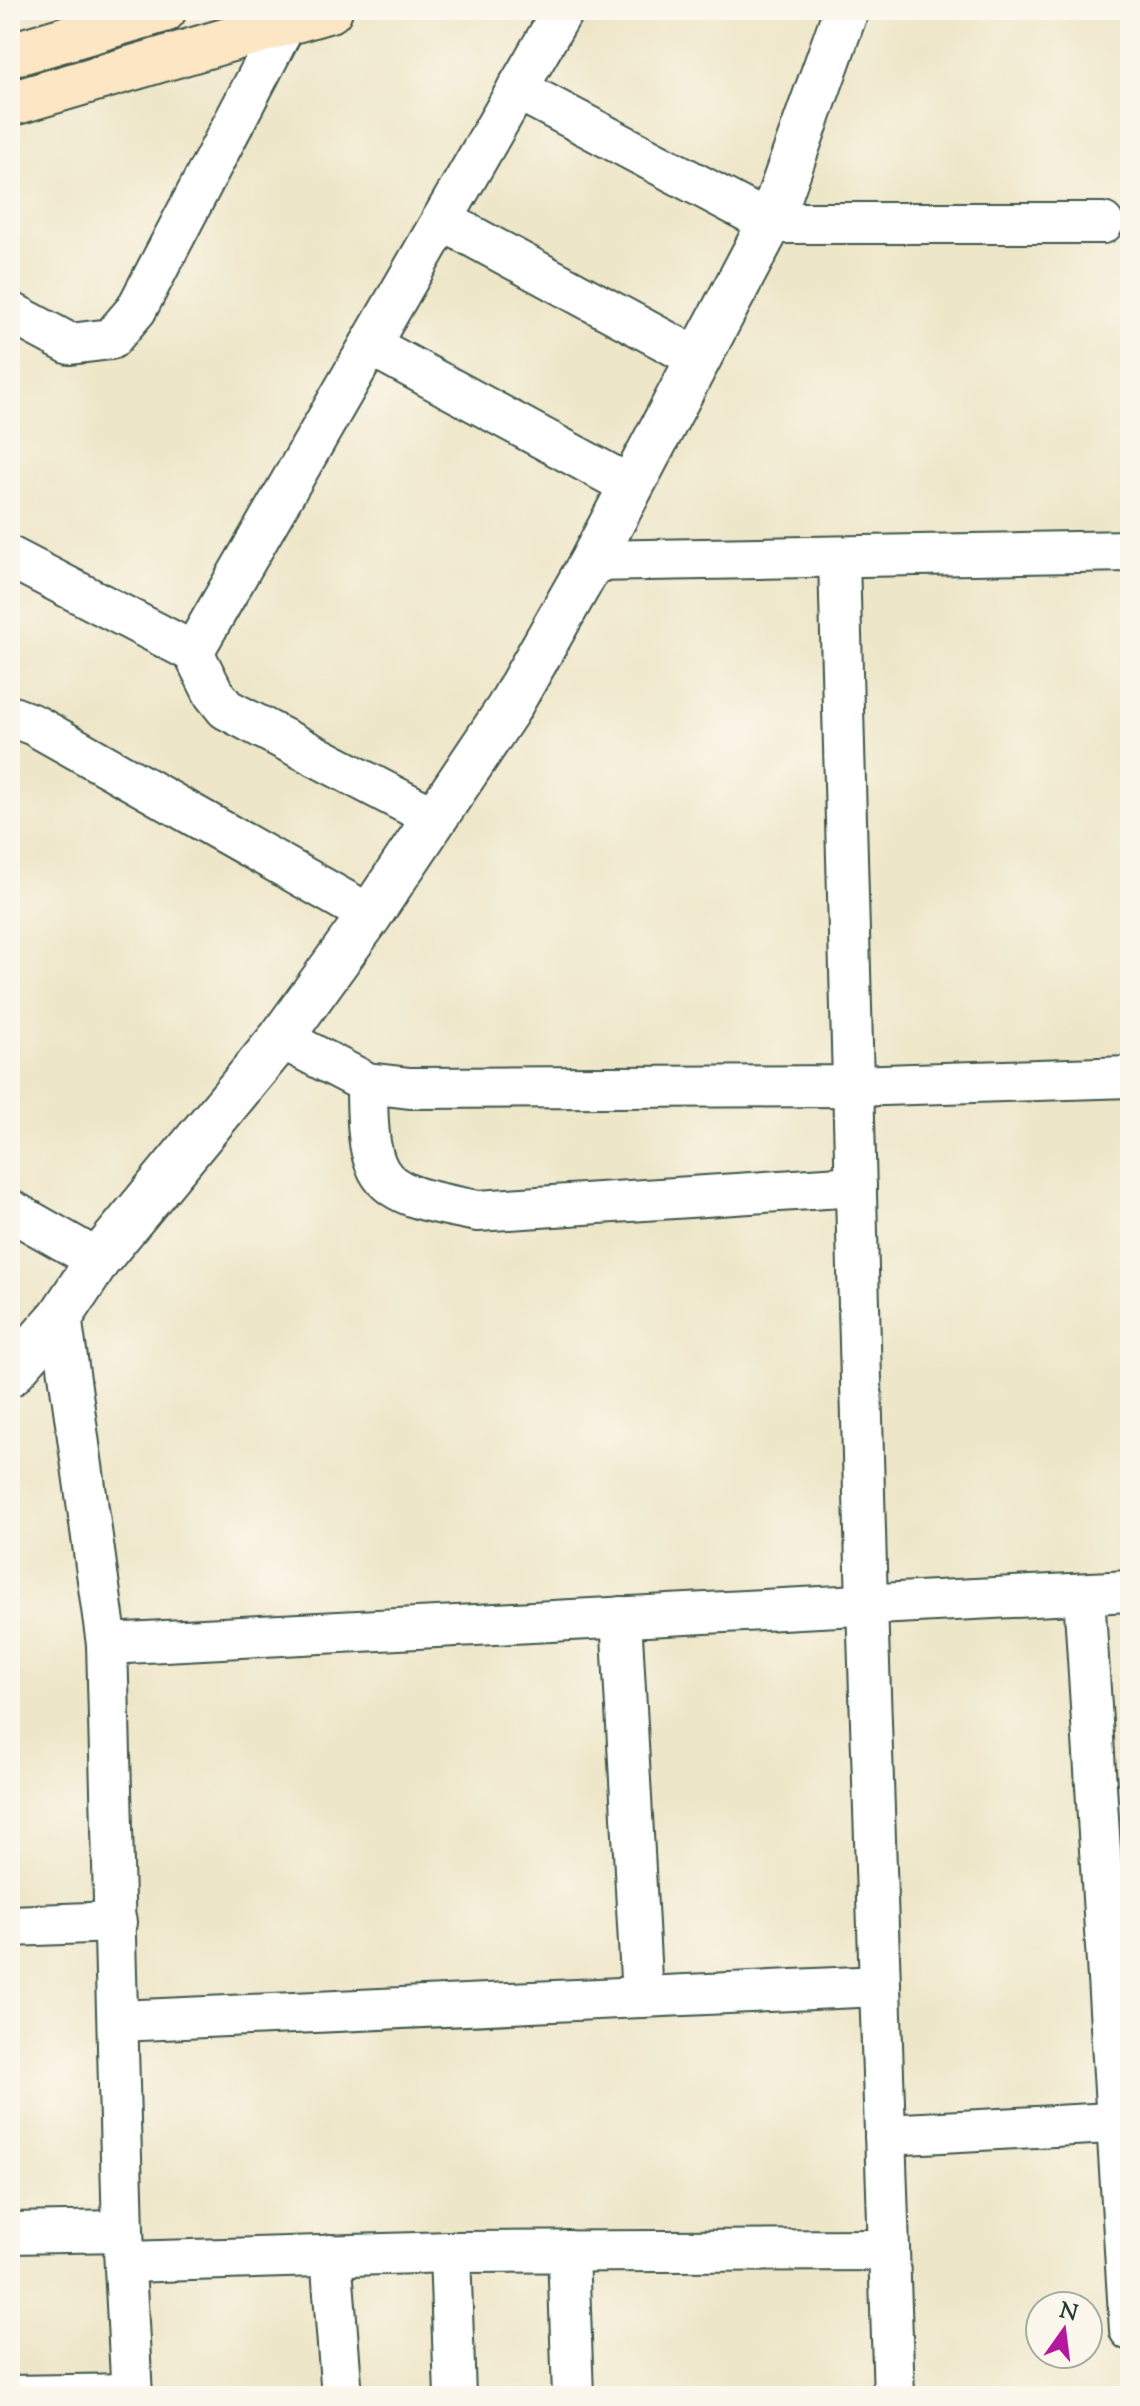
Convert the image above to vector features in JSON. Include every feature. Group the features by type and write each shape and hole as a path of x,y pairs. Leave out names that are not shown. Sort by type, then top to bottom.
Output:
{"main road":[{"path":"10,55 164,10"},
{"path":"10,104 330,10"}],"street":[{"path":"193,652 563,10"},
{"path":"10,1374 61,1316 98,1260 281,1038 370,915 508,709 592,561 770,223 846,10"},
{"path":"10,312 70,344 111,339 136,310 286,23"},
{"path":"517,89 770,223 1103,223"},
{"path":"442,220 699,359"},
{"path":"370,345 631,486"},
{"path":"592,561 839,559 1130,551"},
{"path":"10,557 193,652 214,694 226,709 435,818"},
{"path":"839,559 867,1605 894,2396"},
{"path":"10,716 34,725 370,915"},
{"path":"281,1038 367,1083 410,1088 853,1086 1130,1077"},
{"path":"367,1083 370,1157 390,1186 421,1201 478,1211 856,1186"},
{"path":"10,1210 98,1260"},
{"path":"10,2396 132,2395 107,1644 61,1316"},
{"path":"107,1644 1130,1591"},
{"path":"1084,1594 1120,1992 1130,2330"},
{"path":"621,1617 642,1997"},
{"path":"10,1926 116,1922"},
{"path":"119,2021 880,1986"},
{"path":"885,2135 1124,2123"},
{"path":"10,2233 125,2246 331,2255 889,2250"},
{"path":"568,2251 573,2396"},
{"path":"450,2252 455,2396"},
{"path":"331,2255 342,2396"}]}
